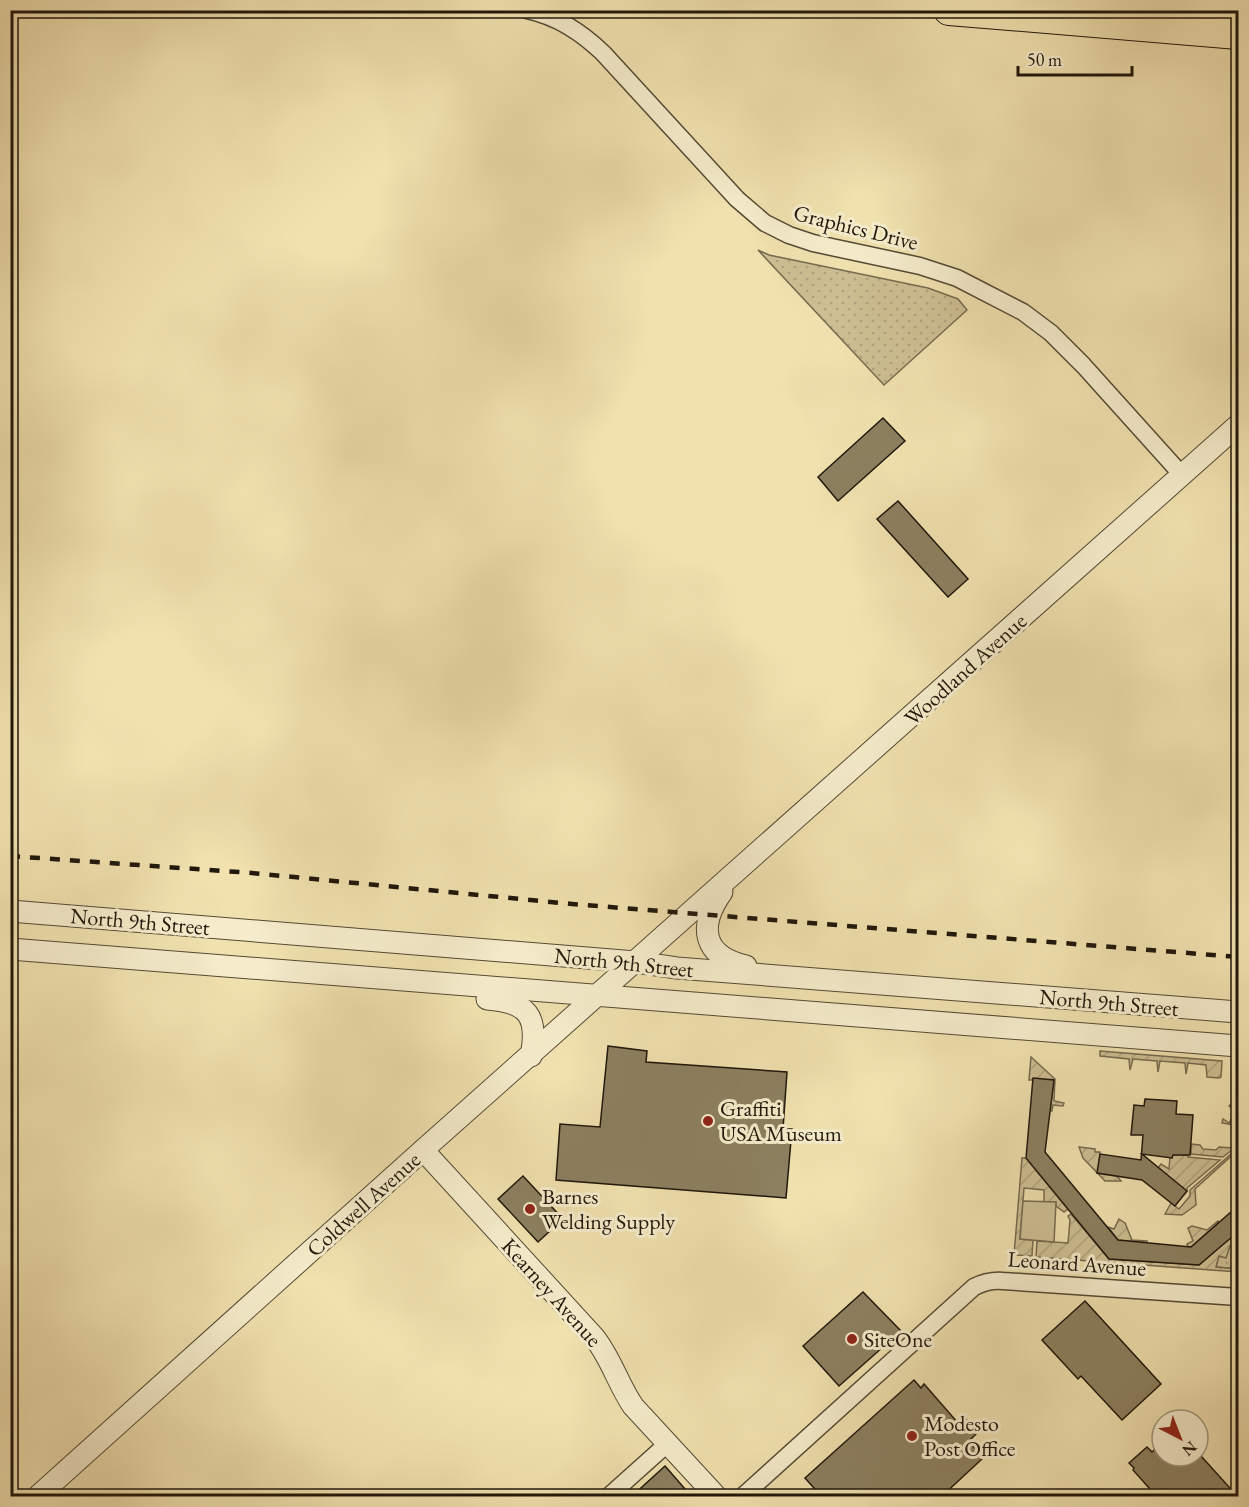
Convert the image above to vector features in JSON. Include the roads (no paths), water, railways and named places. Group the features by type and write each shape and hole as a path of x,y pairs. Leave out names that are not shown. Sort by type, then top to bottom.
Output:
{"highway":[{"path":"949,10 1239,34"}],"street":[{"name":"Graphics Drive","path":"527,10 562,22 584,36 603,53 737,199 765,223 789,235 813,243 920,266 957,278 1023,312 1051,333 1083,365 1182,475"},
{"name":"Woodland Avenue","path":"690,913 1239,425"},
{"path":"730,878 713,904 709,915 707,937 715,951 724,959 745,966 817,974 822,979"},
{"name":"North 9th Street","path":"10,911 636,962 677,968 1239,1012"},
{"name":"Coldwell Avenue","path":"38,1497 690,913"},
{"name":"North 9th Street","path":"10,949 1239,1046"},
{"path":"409,980 428,993 505,1000 517,1004 523,1008 533,1028 535,1037 531,1056"},
{"name":"Kearney Avenue","path":"423,1150 594,1337 604,1350 626,1396 716,1497"},
{"name":"Leonard Avenue","path":"743,1497 893,1359 974,1287 981,1284 993,1280 1239,1297"},
{"path":"609,1497 667,1444"}],"railway":[{"path":"10,856 252,873 572,904 1238,957"}],"place":[{"name":"Graffiti USA Museum","path":"708,1121"},
{"name":"Barnes Welding Supply","path":"530,1209"},
{"name":"SiteOne","path":"852,1339"},
{"name":"Modesto Post Office","path":"912,1436"}]}
